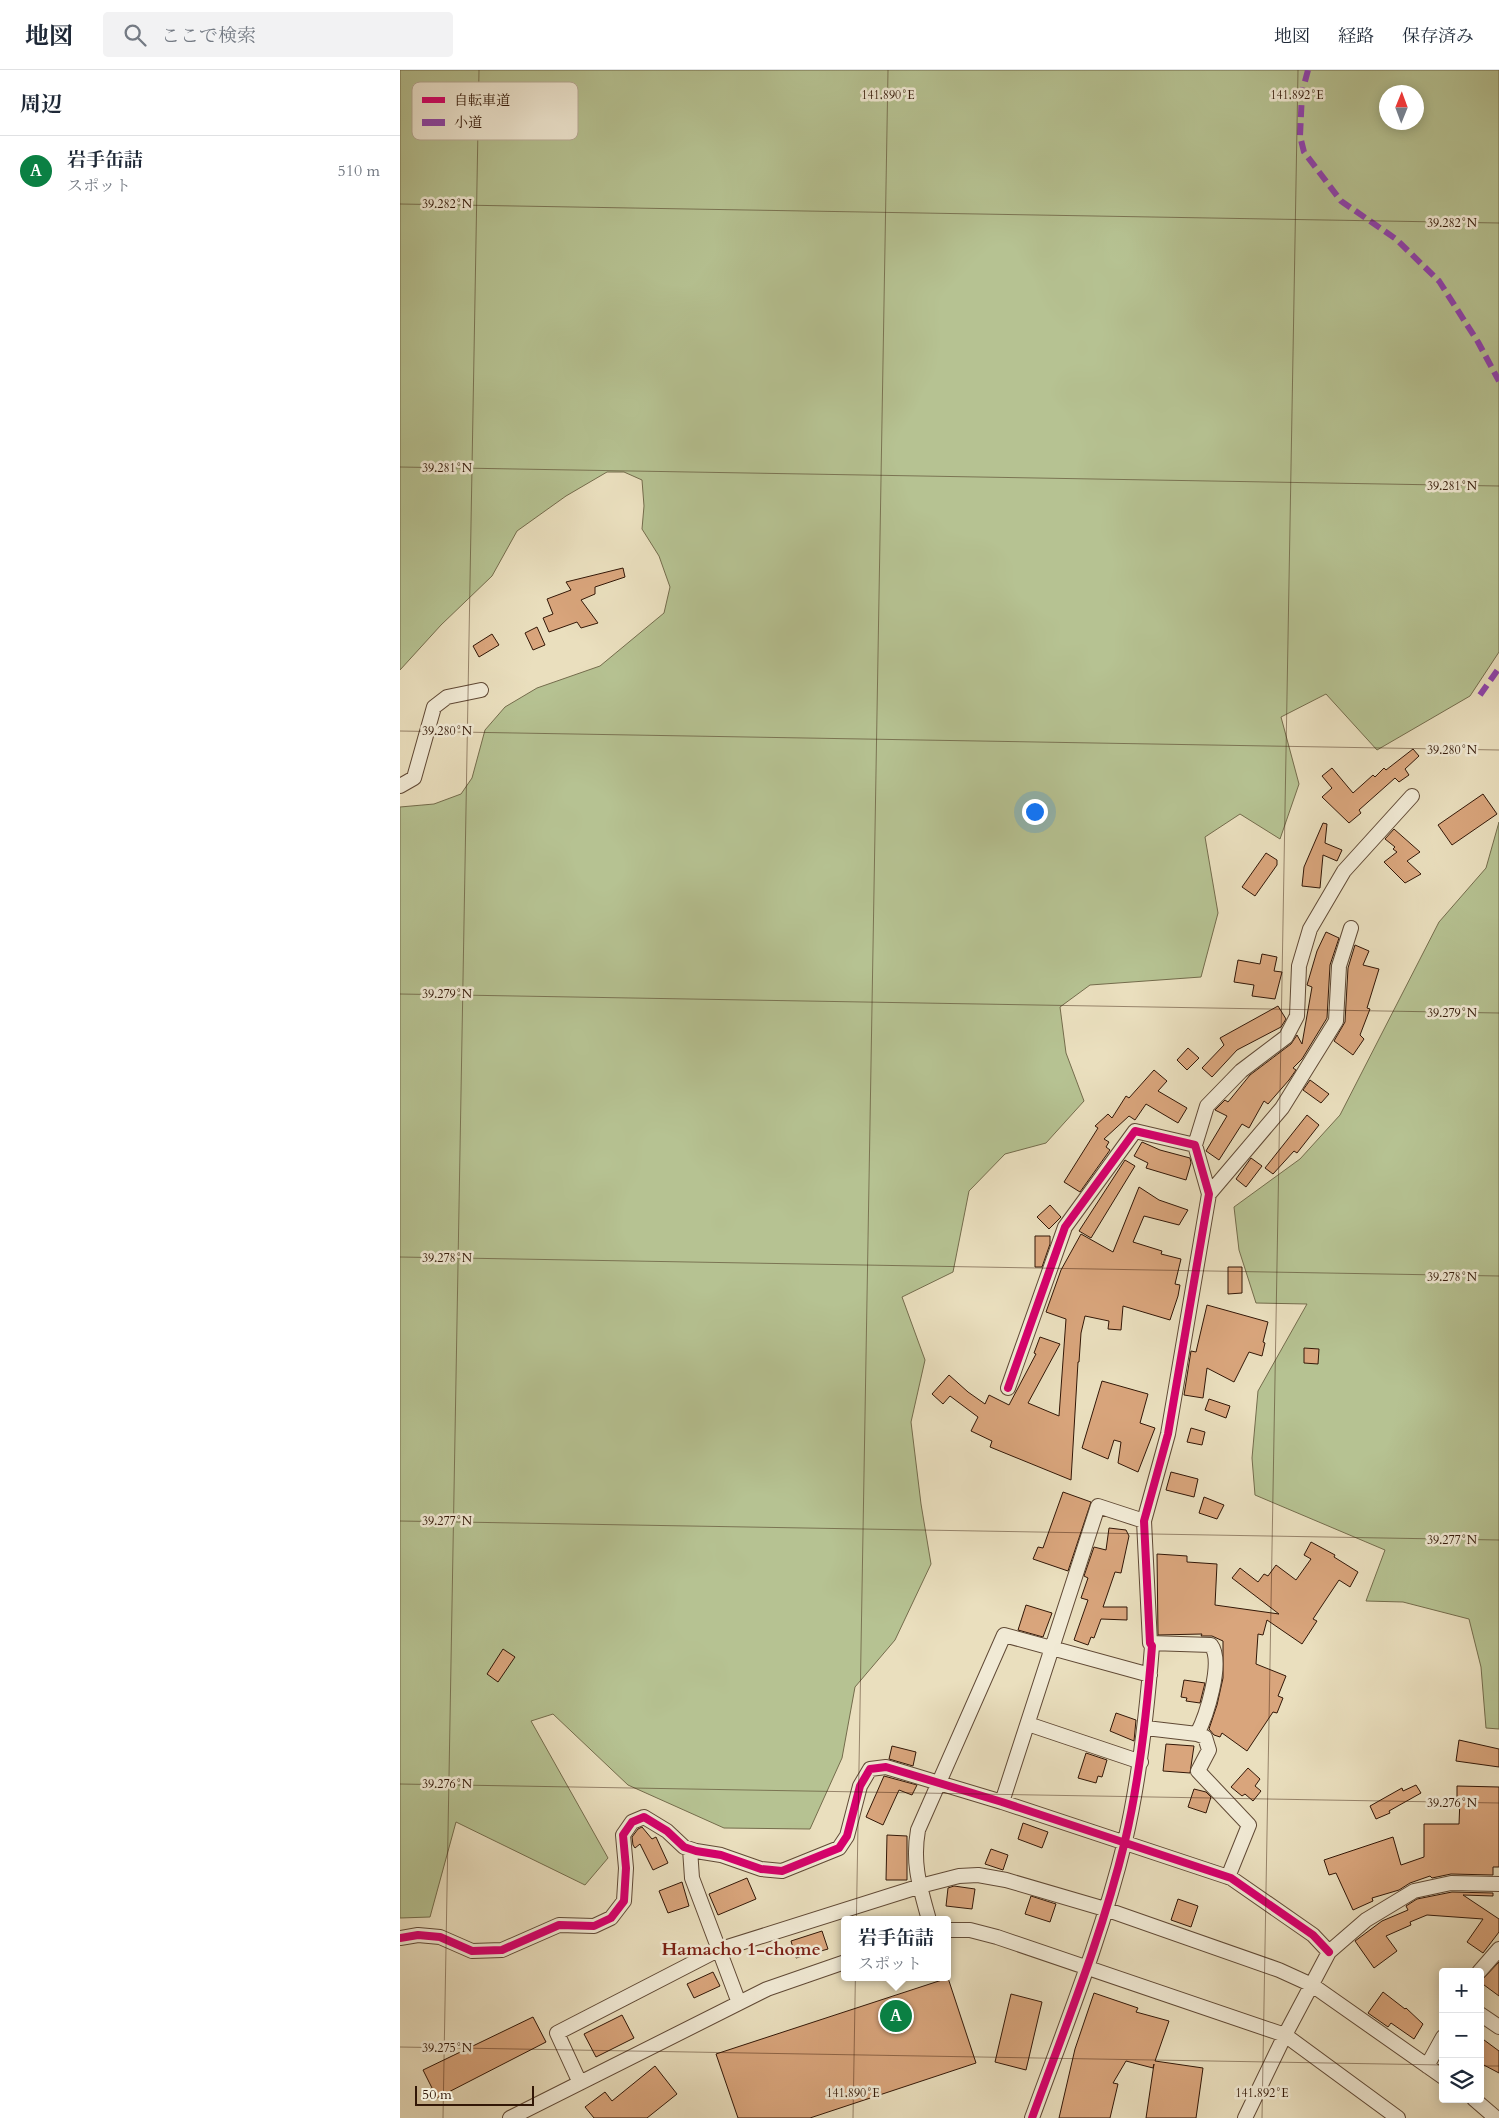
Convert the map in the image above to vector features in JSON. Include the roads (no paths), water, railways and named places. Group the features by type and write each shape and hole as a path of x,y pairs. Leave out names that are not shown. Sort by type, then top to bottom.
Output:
{"street":[{"path":"400,786 414,778 434,707 447,697 481,690"},
{"path":"1032,2118 1087,1966 1105,1909 1124,1843 1141,1762 1146,1728 1152,1646 1150,1644 1144,1521 1168,1434 1209,1194 1195,1145 1207,1106 1241,1071 1286,1037 1297,1016 1299,966 1310,929 1344,871 1412,796"},
{"path":"1209,1194 1282,1108 1336,1021 1339,966 1351,928"},
{"path":"1008,1388 1066,1227 1136,1131 1195,1145"},
{"path":"1002,1802 1098,1506 1144,1521"},
{"path":"928,1916 920,1887 915,1854 918,1830 1004,1635 1150,1675"},
{"path":"1150,1644 1202,1644 1211,1645 1215,1650 1215,1677 1204,1721 1197,1734"},
{"path":"1028,1724 1141,1762"},
{"path":"1146,1728 1197,1734 1204,1737 1209,1750 1198,1771 1249,1825 1228,1877"},
{"path":"400,1938 418,1935 433,1936 440,1937 472,1951 502,1950 559,1926 594,1926 611,1918 624,1901 626,1868 623,1835 632,1822 644,1817 690,1849 721,1855 760,1869 782,1871 839,1848 847,1836 860,1786 870,1769 886,1767 1002,1802 1228,1877 1313,1935 1329,1952"},
{"path":"690,1849 692,1878 739,2003"},
{"path":"580,2083 557,2033 718,1950 920,1887 959,1876 978,1875 1006,1880 1105,1909 1279,1970 1312,1986 1439,2074"},
{"path":"1245,2118 1285,2034 1329,1952 1366,1920 1414,1891 1451,1883 1499,1884"},
{"path":"951,1930 970,1930 997,1936 1285,2034 1398,2118"},
{"path":"1482,1968 1499,1948"},
{"path":"510,2118 767,1989 841,1963"},
{"path":"1484,2017 1499,2028"},
{"path":"1427,2066 1439,2044"},
{"path":"1479,2103 1496,2118"}],"place":[{"name":"岩手缶詰","path":"896,2016"}],"district":[{"name":"Hamacho 1-chome","path":"741,1949"}]}
